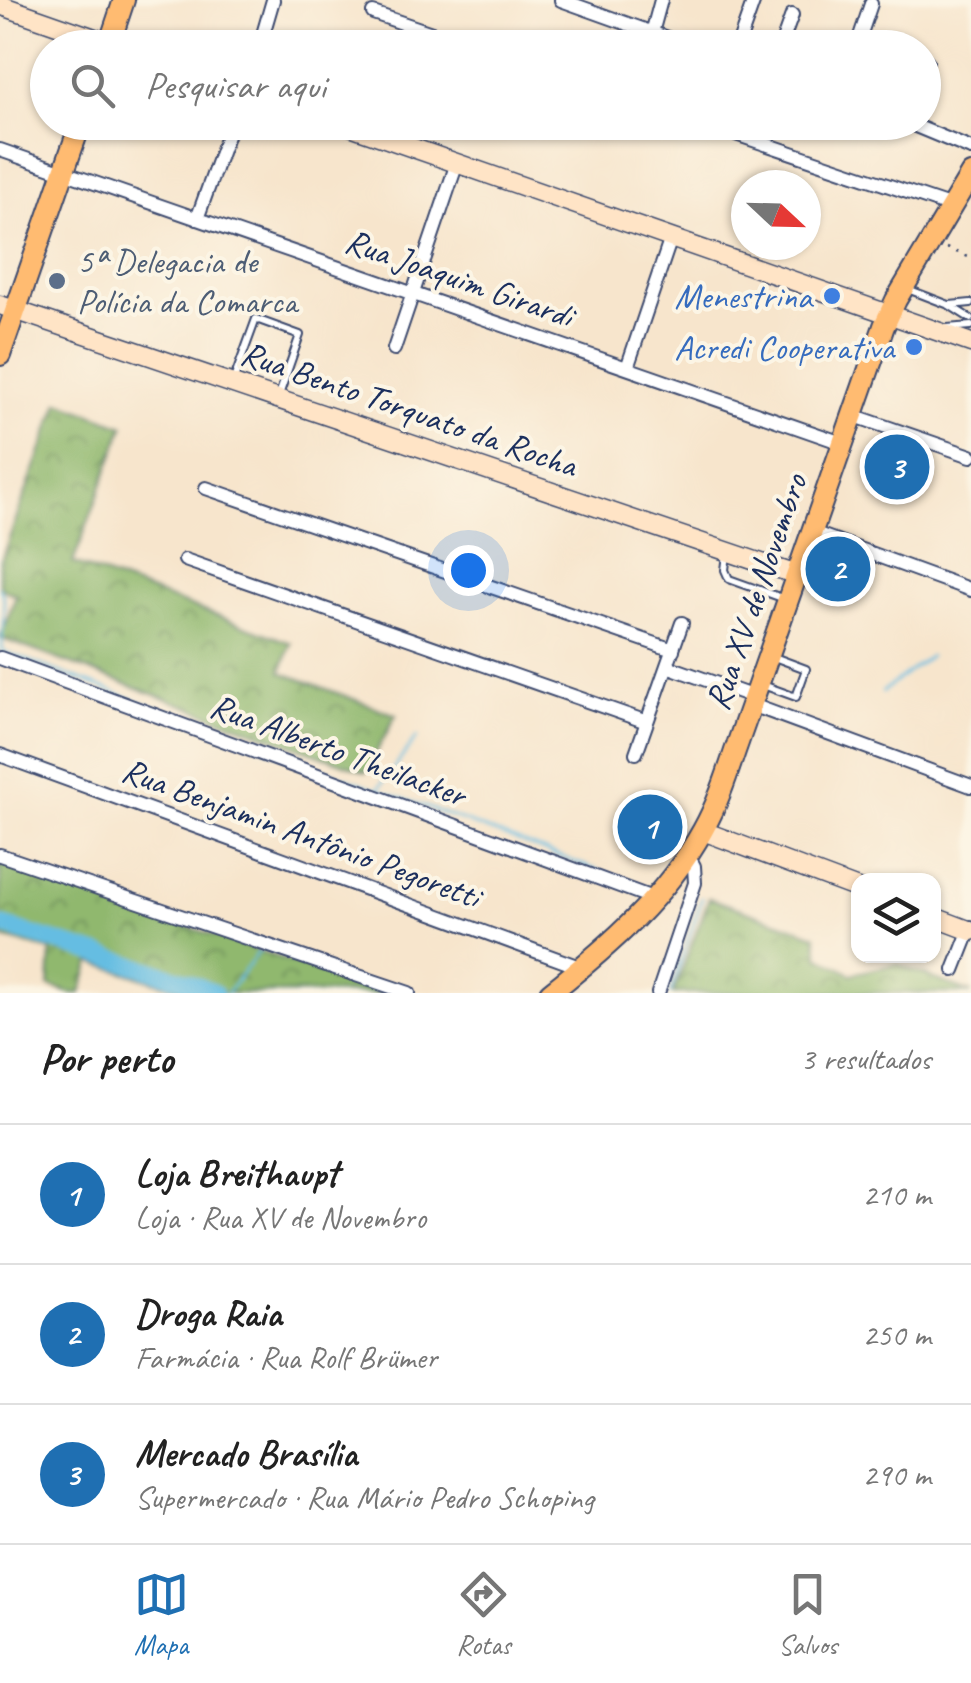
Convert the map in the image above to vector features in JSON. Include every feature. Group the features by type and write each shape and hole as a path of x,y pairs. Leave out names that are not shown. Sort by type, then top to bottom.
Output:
{"main road":[{"path":"117,30 124,0"},
{"path":"0,355 8,307 75,140"},
{"name":"Rua XV de Novembro","path":"550,993 624,931 655,898 703,831 722,789 890,313 971,174"}],"street":[{"path":"265,30 274,0"},
{"path":"561,0 646,30"},
{"path":"653,30 661,0"},
{"path":"743,30 754,0"},
{"path":"862,30 871,4"},
{"path":"0,5 69,30"},
{"path":"374,13 424,30"},
{"path":"787,30 792,15"},
{"path":"941,137 971,149"},
{"path":"196,219 225,140"},
{"path":"389,140 971,343"},
{"path":"753,140 952,207"},
{"name":"Rua Joaquim Girardi","path":"0,150 842,444"},
{"path":"394,349 457,164"},
{"path":"626,368 671,238"},
{"name":"Rua Bento Torquato da Rocha","path":"8,307 797,575"},
{"path":"852,416 971,456"},
{"path":"206,488 673,650"},
{"path":"812,532 971,590"},
{"path":"186,560 647,722"},
{"path":"636,753 682,623"},
{"name":"Rua Alberto Theilacker","path":"0,658 655,898"},
{"path":"667,666 755,695 971,786"},
{"name":"Rua Benjamin Antônio Pegoretti","path":"0,755 582,968"},
{"path":"703,831 851,886"},
{"path":"0,855 409,993"},
{"path":"658,993 695,883 694,866 688,855"},
{"path":"941,919 971,930 954,970"}],"lane":[{"path":"904,288 949,305 971,323"},
{"path":"949,305 971,304"},
{"path":"232,384 256,319 300,335 278,399"},
{"path":"932,328 971,323"},
{"path":"728,551 725,570 729,579 788,600"},
{"path":"755,695 796,698 806,669 769,655"}],"path":[{"path":"931,241 971,258"}],"green space":[{"path":"59,402 124,426 73,563 291,643 281,672 396,715 366,772 0,638 16,595 0,588 0,563"},
{"path":"0,863 384,993 192,993 91,962 81,993 49,986 51,951 0,937"},
{"path":"709,898 816,935 819,956 851,974 897,964 971,993 673,993"}],"waterway":[{"path":"0,588 4,598 2,651 626,881"},
{"path":"882,692 930,656"},
{"path":"379,788 417,737"},
{"path":"670,993 702,898"},
{"path":"0,925 180,979 214,993"},
{"path":"227,993 260,950"}],"place":[{"name":"5ª Delegacia de Polícia da Comarca","path":"57,281"},
{"name":"Menestrina","path":"832,296"},
{"name":"Acredi Cooperativa","path":"914,347"},
{"name":"Mercado Brasília","path":"897,467"},
{"name":"Droga Raia","path":"838,569"},
{"name":"Loja Breithaupt","path":"650,827"}]}
